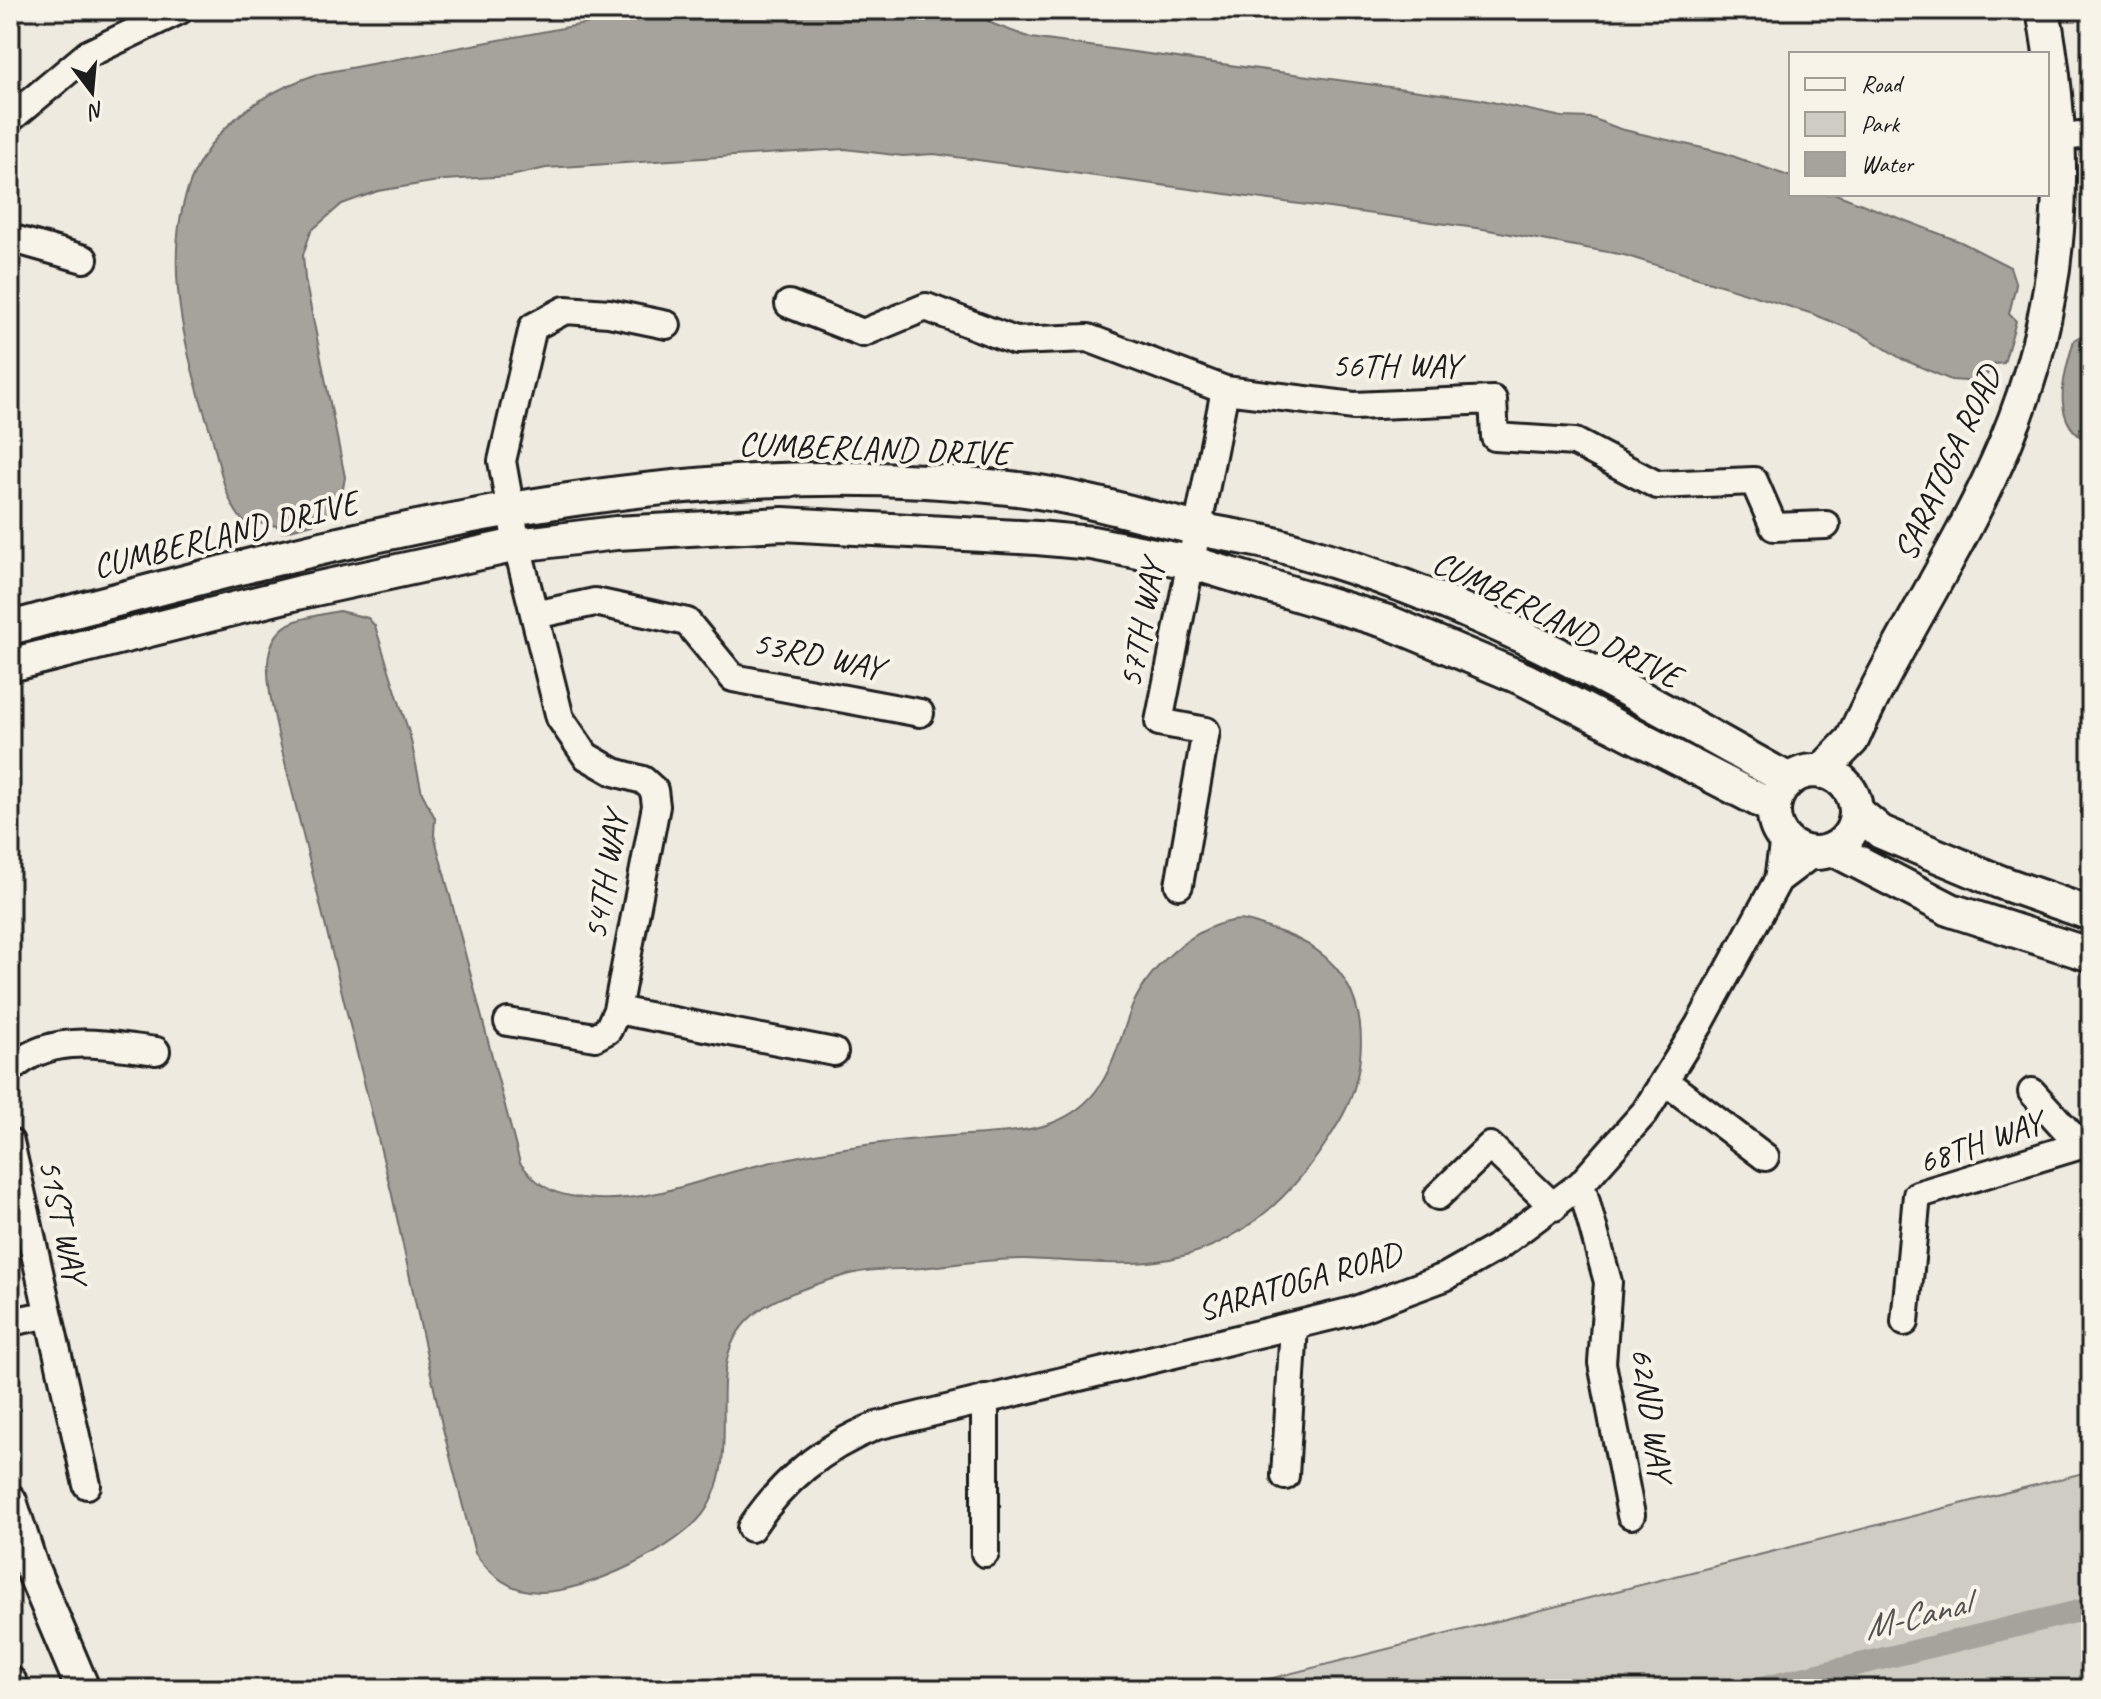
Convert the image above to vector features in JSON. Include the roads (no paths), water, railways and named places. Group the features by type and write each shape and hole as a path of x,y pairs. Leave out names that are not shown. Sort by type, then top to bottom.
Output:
{"street":[{"path":"10,119 88,54 180,10"},
{"name":"SARATOGA ROAD","path":"1821,772 1852,740 1986,485 2027,388 2044,325 2055,265 2061,199 2076,135 2055,75 2043,10"},
{"path":"10,238 84,259"},
{"path":"789,304 863,333 926,307 1015,341 1088,338 1225,390"},
{"name":"54TH WAY","path":"617,1010 656,806 654,790 643,780 599,766 586,756 567,732 535,615 502,461 533,327 565,310 609,313 667,325"},
{"name":"56TH WAY","path":"1225,390 1354,406 1493,400 1495,437 1575,442 1657,485 1754,481 1774,527 1826,525"},
{"name":"57TH WAY","path":"1179,885 1206,731 1159,722 1225,390"},
{"name":"CUMBERLAND DRIVE","path":"10,628 262,562 514,525 738,479 926,480 1013,488 1116,505 1197,529 1274,544 1418,592 1487,620 1599,675 1782,794"},
{"name":"CUMBERLAND DRIVE","path":"10,665 316,588 514,525 616,533 783,524 1051,539 1092,543 1190,562 1388,622 1782,794"},
{"name":"53RD WAY","path":"535,615 595,602 687,622 733,678 920,713"},
{"name":"SARATOGA ROAD","path":"1852,740 1853,801"},
{"path":"2091,914 2000,882 1881,832 1833,775 1810,771 1782,794 1774,820 1784,838 1797,848 1824,850 1951,910 2091,955"},
{"path":"1824,850 1850,833 1853,801"},
{"name":"SARATOGA ROAD","path":"751,1528 791,1476 845,1439 876,1426 1390,1300 1445,1277 1496,1248 1581,1184 1627,1135 1666,1082 1778,880 1784,838"},
{"name":"SARATOGA ROAD","path":"1778,880 1824,850"},
{"path":"508,1022 595,1037 608,1030 617,1010 834,1052"},
{"path":"10,1070 23,1058 58,1044 156,1051"},
{"path":"1666,1082 1765,1157"},
{"path":"2032,1092 2086,1144"},
{"name":"51ST WAY","path":"10,1142 46,1315 87,1485"},
{"name":"68TH WAY","path":"1905,1322 1917,1195 2086,1144"},
{"path":"1438,1196 1490,1146 1554,1207"},
{"name":"62ND WAY","path":"1581,1184 1608,1282 1602,1363 1631,1515"},
{"name":"51ST WAY","path":"10,1322 46,1315"},
{"path":"1285,1476 1294,1326"},
{"path":"985,1399 985,1553"},
{"path":"10,1501 31,1566 83,1689"},
{"path":"10,1683 12,1689"}],"water":[{"path":"625,10 973,10 993,24 1031,38 1478,99 1562,117 1592,118 1620,129 1724,153 1789,176 1789,196 1841,196 1961,242 2010,267 2016,285 2009,314 2016,321 2004,363 1995,364 1981,382 1951,380 1902,359 1862,334 1813,314 1624,255 1483,229 934,154 903,156 845,149 546,168 511,176 444,180 378,191 342,204 311,231 303,255 305,279 345,477 341,500 327,514 314,519 313,524 282,532 277,526 243,521 225,487 192,371 181,317 177,266 180,217 195,172 221,133 261,100 318,74 600,21"},
{"path":"2091,330 2091,443 2078,435 2069,424 2063,398 2066,368 2074,340"},
{"path":"339,611 368,618 375,626 410,736 422,793 435,818 434,835 520,1163 545,1187 573,1197 636,1197 826,1151 1017,1131 1052,1123 1086,1103 1097,1089 1114,1059 1139,993 1159,965 1201,932 1238,920 1306,943 1340,972 1354,998 1361,1034 1358,1071 1354,1089 1339,1122 1308,1169 1270,1209 1224,1240 1198,1251 1152,1262 1010,1259 863,1271 790,1294 756,1312 737,1335 727,1360 719,1479 707,1508 695,1523 656,1552 581,1585 540,1592 511,1586 488,1569 475,1553 442,1425 392,1195 269,688 269,655 273,641 282,629 296,621"}],"waterway":[{"name":"M-Canal","path":"1757,1689 2091,1608"}]}
